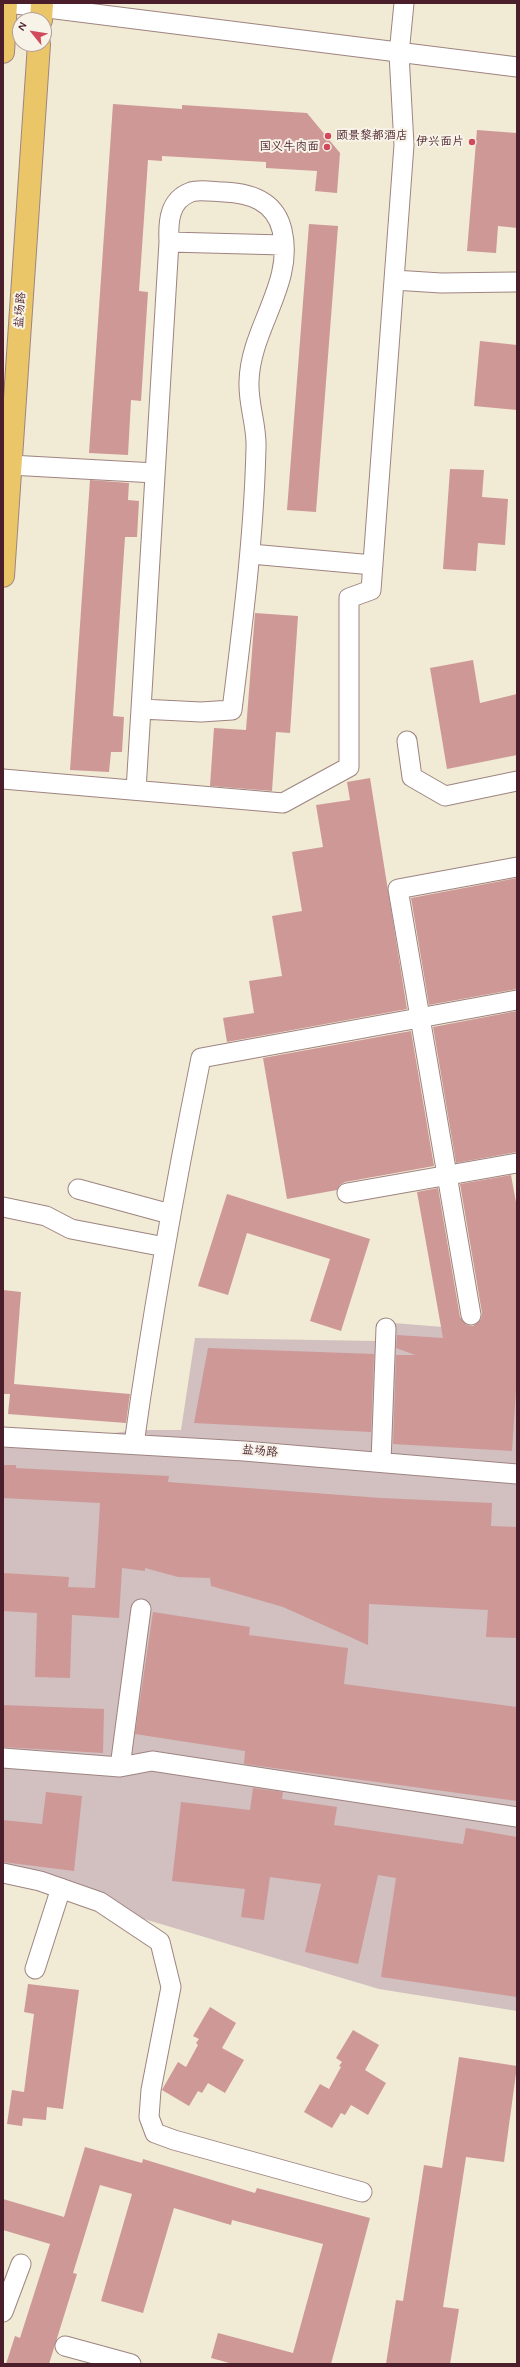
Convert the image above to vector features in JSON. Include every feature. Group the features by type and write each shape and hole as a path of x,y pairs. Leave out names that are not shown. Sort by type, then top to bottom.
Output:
{"main road":[{"path":"3,52 7,3"},
{"name":"盐场路","path":"3,576 38,52"}],"street":[{"path":"7,3 41,10 517,67"},
{"path":"3,779 283,803 349,767 349,598 371,590 404,145 399,54 404,3"},
{"path":"136,790 169,242 168,224 170,214 175,204 192,191 243,193 257,197 268,205 277,217 282,230 283,274 254,347 249,381 256,445 251,554 232,710 201,712 141,709"},
{"path":"169,242 283,244"},
{"path":"394,280 441,283 516,282"},
{"path":"10,465 155,473"},
{"path":"251,554 373,565"},
{"path":"407,741 412,777 445,796 517,781"},
{"path":"471,1315 398,889 517,867"},
{"path":"134,1444 170,1214 201,1058 517,1000"},
{"path":"347,1193 517,1163"},
{"path":"78,1189 170,1214"},
{"path":"3,1207 46,1216 71,1229 165,1247"},
{"path":"381,1462 386,1328"},
{"name":"盐场路","path":"3,1437 134,1444 381,1462 517,1474"},
{"path":"120,1767 141,1609"},
{"path":"3,1758 120,1767 152,1761 517,1817"},
{"path":"3,1873 40,1881 100,1902 160,1942 171,1986 151,2090 149,2117 155,2133 174,2140 362,2192"},
{"path":"35,1969 61,1888"},
{"path":"3,2312 21,2264"},
{"path":"65,2346 131,2364"}],"shaded area":[{"path":"381,1322 468,1329 517,1328 517,2011 379,1989 3,1877 3,1448 136,1430 181,1430 195,1338 376,1341"}],"building":[{"path":"113,104 182,109 182,105 307,113 340,153 337,193 315,191 317,171 266,168 266,162 162,156 162,161 148,160 139,291 148,292 141,401 131,400 128,455 89,453"},
{"path":"477,130 517,133 517,228 498,226 496,253 467,251"},
{"path":"309,224 338,226 316,512 287,510"},
{"path":"480,341 517,345 517,410 474,406"},
{"path":"450,469 484,470 482,497 508,499 505,545 478,543 476,571 443,569"},
{"path":"90,480 129,483 128,500 139,501 137,537 125,537 113,716 124,717 122,752 111,752 109,772 70,770"},
{"path":"255,613 298,616 290,733 276,732 272,791 210,786 214,728 246,730"},
{"path":"473,660 480,703 517,694 517,755 447,769 430,668"},
{"path":"370,778 407,1009 227,1042 223,1018 254,1013 249,981 282,976 272,916 302,911 292,852 323,847 316,805 350,800 347,782"},
{"path":"517,878 517,989 429,1005 411,898"},
{"path":"517,1011 517,1152 456,1163 433,1027"},
{"path":"411,1031 434,1166 345,1182 340,1185 337,1190 287,1199 263,1058"},
{"path":"511,1175 517,1208 517,1375 512,1451 393,1444 396,1355 415,1355 396,1348 397,1335 443,1338 417,1192 438,1188 460,1317 467,1325 473,1326 481,1319 482,1313 460,1184"},
{"path":"227,1194 370,1239 341,1331 310,1321 330,1259 247,1233 228,1295 198,1286"},
{"path":"3,1290 21,1292 14,1384 130,1394 126,1423 8,1414 10,1394 3,1394"},
{"path":"208,1348 374,1354 371,1432 194,1423"},
{"path":"3,1465 16,1465 16,1468 169,1476 168,1482 381,1498 492,1503 491,1526 517,1527 517,1638 486,1637 488,1610 369,1604 368,1645 283,1607 211,1586 210,1578 178,1577 145,1568 145,1571 122,1568 119,1618 72,1615 70,1678 35,1677 37,1613 3,1611 3,1573 69,1577 68,1587 95,1588 100,1503 3,1498"},
{"path":"153,1612 250,1627 249,1635 348,1648 344,1684 517,1707 517,1801 244,1764 245,1751 135,1734"},
{"path":"3,1705 104,1709 103,1753 3,1747"},
{"path":"253,1788 283,1792 282,1799 337,1807 334,1825 463,1844 466,1828 517,1837 517,1997 381,1977 396,1878 378,1875 358,1964 305,1952 321,1884 270,1877 264,1920 241,1917 245,1889 172,1881 181,1802 250,1810"},
{"path":"46,1792 82,1796 74,1871 3,1862 3,1820 42,1824"},
{"path":"28,1984 79,1990 63,2109 47,2107 46,2120 23,2118 22,2126 7,2124 12,2090 24,2092 34,2014 24,2012"},
{"path":"210,2007 236,2023 222,2048 244,2060 225,2093 208,2083 202,2093 198,2091 189,2106 162,2090 178,2062 186,2067 198,2045 196,2043 199,2039 193,2036"},
{"path":"353,2030 379,2045 365,2070 386,2083 368,2115 351,2105 345,2115 341,2113 332,2128 304,2112 320,2084 329,2089 341,2067 339,2066 342,2062 336,2058"},
{"path":"459,2057 517,2066 504,2162 466,2157 443,2307 459,2309 450,2364 386,2364 396,2300 403,2301 424,2165 442,2168"},
{"path":"85,2147 142,2163 143,2159 255,2193 257,2188 370,2218 331,2364 233,2364 211,2358 218,2333 293,2353 323,2244 232,2220 231,2225 174,2208 143,2313 101,2301 132,2194 100,2185 73,2273 77,2274 49,2364 6,2364 15,2336 20,2338 50,2244 3,2230 3,2199 64,2217"}],"place":[{"name":"颐景黎都酒店","path":"328,136"},
{"name":"伊兴面片","path":"472,142"},
{"name":"国义牛肉面","path":"327,147"}]}
